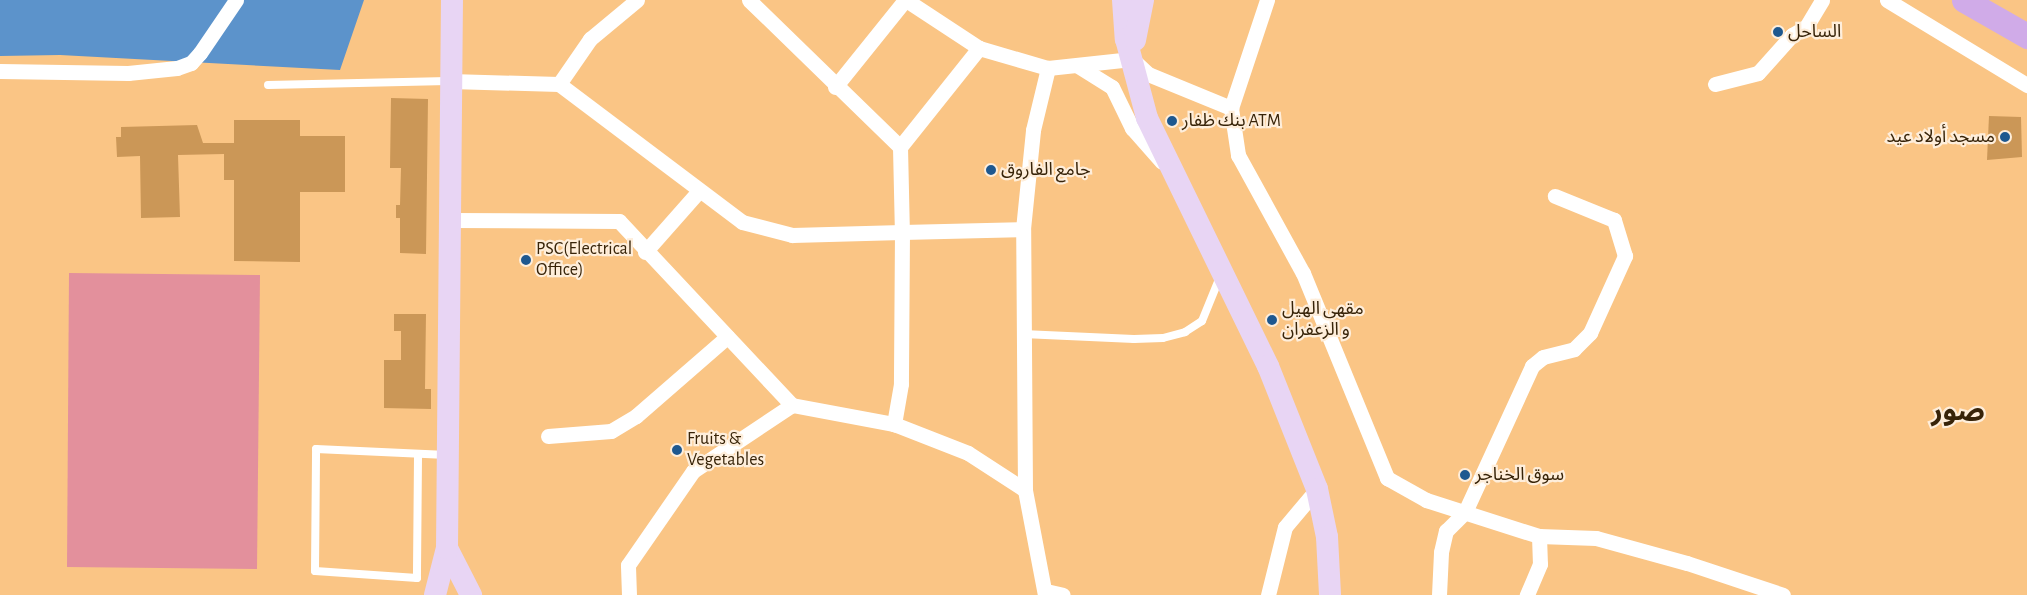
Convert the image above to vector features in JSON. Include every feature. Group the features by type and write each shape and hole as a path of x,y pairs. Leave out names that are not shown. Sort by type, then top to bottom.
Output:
{"main road":[{"path":"1964,0 2027,36"}],"street":[{"path":"0,71 128,73 177,68 191,63 200,53 236,0"},
{"path":"435,595 447,548 452,0"},
{"path":"559,84 590,39 638,0"},
{"path":"749,0 835,87 900,147"},
{"path":"835,87 905,0 979,48 1048,68 1078,66 1132,58"},
{"path":"1123,0 1139,97 1221,273 1268,366 1317,489 1327,537 1330,595"},
{"path":"1132,58 1143,0"},
{"path":"1267,0 1231,108 1238,155 1303,273 1387,478 1426,500 1539,536 1596,538 1743,589 1783,595"},
{"path":"1715,84 1758,74 1792,35 1806,27 1822,0"},
{"path":"1886,0 2027,85"},
{"path":"894,424 901,384 902,232 900,147 979,48"},
{"path":"1132,58 1148,74 1231,108"},
{"path":"1078,66 1112,87 1132,128 1175,176"},
{"path":"1048,68 1034,130 1023,229 1025,490 1045,593 1063,595"},
{"path":"450,81 559,84 698,192 742,222 792,235 1023,229"},
{"path":"645,252 698,192"},
{"path":"1439,595 1441,552 1446,532 1465,512 1532,366 1543,357 1574,349 1590,333 1625,256 1614,220 1555,196"},
{"path":"450,220 619,221 645,252 792,405 894,424 968,453 1025,490"},
{"path":"548,436 610,430 636,416 727,337"},
{"path":"629,595 628,565 693,471 792,405"},
{"path":"1268,595 1285,527 1317,489"},
{"path":"1527,595 1540,564 1539,536"},
{"path":"447,548 471,595"}],"lane":[{"path":"268,85 450,81"},
{"path":"1023,334 1163,338 1185,332 1202,321 1221,273"},
{"path":"418,456 417,578 315,571 316,449 418,456 449,455"}],"shaded area":[{"path":"69,273 260,275 257,569 67,567"}],"water":[{"path":"0,0 364,0 340,70 60,55 0,56"}],"building":[{"path":"391,98 428,99 426,254 400,253 400,218 396,218 396,205 400,205 401,168 390,168"},
{"name":"مسجد أولاد عيد","path":"1989,116 2021,117 2022,157 1987,160"},
{"path":"234,120 300,120 300,136 345,136 345,192 300,192 300,262 234,261 234,180 224,180 224,154 178,155 180,217 141,218 140,156 117,157 116,137 121,137 121,127 197,125 203,143 234,143"},
{"path":"394,314 426,314 425,389 431,389 431,409 384,408 384,360 401,360 401,331 394,331"}],"place":[{"name":"الساحل","path":"1778,32"},
{"name":"بنك ظفار ATM","path":"1172,121"},
{"name":"مسجد أولاد عيد","path":"2005,137"},
{"name":"جامع الفاروق","path":"991,170"},
{"name":"PSC(Electrical Office)","path":"526,260"},
{"name":"مقهى الهيل و الزعفران","path":"1272,320"},
{"name":"Fruits & Vegetables","path":"677,450"},
{"name":"سوق الخناجر","path":"1465,475"}],"district":[{"name":"صور","path":"1958,412"}]}
